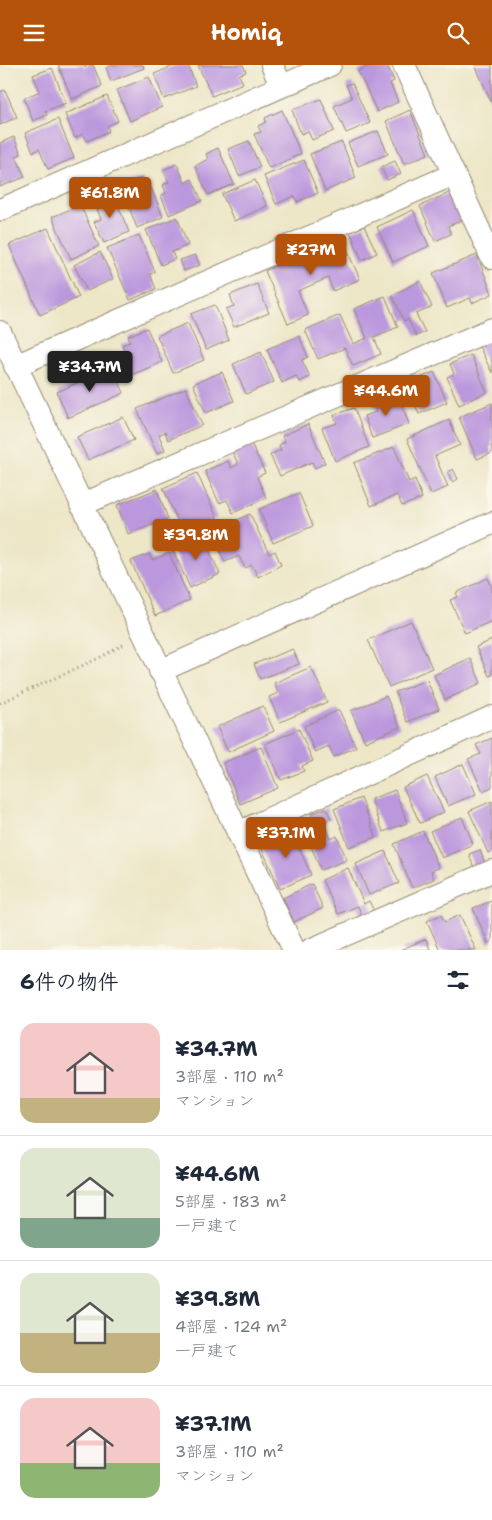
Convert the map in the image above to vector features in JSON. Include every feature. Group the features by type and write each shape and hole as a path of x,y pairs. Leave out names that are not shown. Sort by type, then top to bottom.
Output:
{"street":[{"path":"272,65 281,86"},
{"path":"0,209 330,65"},
{"path":"404,65 492,258"},
{"path":"15,366 454,174"},
{"path":"81,505 492,329"},
{"path":"0,333 294,950"},
{"path":"160,671 492,523"},
{"path":"238,833 492,717"},
{"path":"310,950 492,871"}],"path":[{"path":"0,703 97,659 143,635"}],"building":[{"path":"58,65 83,65 84,67 93,65 102,86 72,99"},
{"path":"112,65 143,65 144,68 111,81 106,68"},
{"path":"176,65 188,65 196,86 164,99 154,74"},
{"path":"198,65 243,65 246,72 239,75 243,83 212,96"},
{"path":"372,65 387,65 394,81 390,83 398,102 377,112 358,71"},
{"path":"475,65 492,65 492,104"},
{"path":"52,68 66,103 45,111 47,115 33,121 24,98 40,91 33,75"},
{"path":"149,77 162,107 130,121 117,90"},
{"path":"352,83 370,123 346,133 334,106 352,98 346,85"},
{"path":"5,90 17,117 0,125 0,92"},
{"path":"107,96 118,121 107,126 109,131 87,141 83,134 75,138 65,114"},
{"path":"321,99 334,131 312,140 308,131 301,134 292,110"},
{"path":"282,110 301,154 269,168 254,134 261,132 258,126 266,122 265,118"},
{"path":"410,110 428,154 404,164 386,121"},
{"path":"58,119 74,158 48,169 39,149 33,152 25,133"},
{"path":"378,131 388,154 358,166 348,143"},
{"path":"14,137 21,154 16,156 25,177 0,187 0,143"},
{"path":"249,141 260,167 239,176 228,149"},
{"path":"342,142 356,178 325,191 310,154"},
{"path":"218,148 234,184 208,195 195,166 208,159 206,154"},
{"path":"304,160 318,193 297,202 295,196 276,204 264,176"},
{"path":"395,161 401,174 387,180 381,167"},
{"path":"177,164 185,183 192,179 202,201 169,215 161,196 166,193 163,185 169,182 163,170"},
{"path":"142,178 145,186 150,185 163,217 137,228 121,186"},
{"path":"255,180 267,206 234,221 222,194"},
{"path":"112,191 129,232 104,243 94,222 101,219 97,209 104,206 99,197"},
{"path":"453,191 465,219 448,226 451,234 435,241 420,206"},
{"path":"80,205 99,246 71,259 52,217"},
{"path":"413,210 429,246 393,262 377,227"},
{"path":"177,217 188,245 172,252 175,259 161,265 146,230"},
{"path":"364,226 377,253 362,260 350,232"},
{"path":"48,228 79,297 40,315 9,245"},
{"path":"139,235 155,272 150,274 156,289 130,300 107,248"},
{"path":"341,237 360,279 333,291 328,278 298,291 308,315 288,324 265,271"},
{"path":"100,252 113,279 87,291 74,265"},
{"path":"195,255 200,265 184,271 180,260"},
{"path":"477,255 492,294 472,303 470,298 447,308 433,273"},
{"path":"420,281 432,307 416,314 425,332 416,336 408,319 404,321 392,295"},
{"path":"257,284 269,313 234,327 226,309 234,306 230,295"},
{"path":"385,296 398,327 374,337 381,354 353,366 345,348 318,359 305,330 340,315 353,344 367,338 354,309"},
{"path":"215,305 229,340 206,350 191,314"},
{"path":"188,323 204,360 173,373 157,336"},
{"path":"147,328 162,362 129,376 120,354 125,352 122,345 130,342 128,336"},
{"path":"299,336 308,357 302,360 310,377 299,382 296,376 282,383 267,349"},
{"path":"492,337 492,373 478,344"},
{"path":"261,352 274,382 246,394 233,364"},
{"path":"471,355 487,392 459,405 447,377 454,374 450,364"},
{"path":"113,367 124,393 68,418 57,392"},
{"path":"222,372 234,401 206,413 193,384"},
{"path":"434,372 447,402 419,414 406,384"},
{"path":"186,388 202,425 168,440 165,432 159,435 165,450 157,454 137,409"},
{"path":"387,396 390,404 400,401 409,424 372,438 364,416 376,412 372,401"},
{"path":"492,403 492,453 477,459 459,417"},
{"path":"354,408 369,447 335,461 322,428 337,423 334,415"},
{"path":"123,417 134,440 88,460 77,437"},
{"path":"449,420 460,445 435,456 448,487 431,494 407,439"},
{"path":"308,424 325,463 315,468 312,462 280,476 270,455 281,450 279,445 285,442 282,436"},
{"path":"251,443 265,473 257,477 266,498 233,513 227,500 219,503 205,471 228,461 231,468 238,464 232,451"},
{"path":"394,447 409,482 415,479 422,498 402,506 397,495 371,506 354,463"},
{"path":"453,469 458,479 452,482 448,472"},
{"path":"197,473 217,518 183,533 163,488"},
{"path":"157,489 168,519 128,534 117,505"},
{"path":"299,493 313,526 273,543 259,509"},
{"path":"250,514 269,554 275,551 281,565 258,577 252,565 245,568 239,556 225,562 211,532"},
{"path":"202,534 220,574 190,588 172,548"},
{"path":"169,553 190,600 155,616 131,561 149,554 152,560"},
{"path":"488,578 492,587 492,621 465,633 450,600 458,597 456,593"},
{"path":"411,621 432,668 389,687 368,640"},
{"path":"492,640 492,675 489,676 476,647"},
{"path":"293,649 299,664 260,679 254,664"},
{"path":"470,658 481,683 445,700 434,675"},
{"path":"311,667 327,702 280,722 269,697 278,693 274,683"},
{"path":"427,680 439,709 407,722 395,692"},
{"path":"386,696 400,727 365,742 351,711"},
{"path":"263,706 274,731 228,752 217,727"},
{"path":"339,710 356,747 334,757 329,746 315,752 304,726"},
{"path":"299,729 313,761 302,766 304,771 281,780 265,744"},
{"path":"492,738 492,787 483,791 468,759 481,754 476,745"},
{"path":"261,747 278,788 240,804 223,763"},
{"path":"463,764 476,794 448,806 435,777"},
{"path":"427,776 444,812 420,823 403,787"},
{"path":"395,790 407,823 383,832 371,799"},
{"path":"361,798 376,837 349,847 334,809"},
{"path":"492,801 492,851 488,853 469,811"},
{"path":"326,808 331,819 324,822 331,839 337,836 347,860 321,870 305,832 316,828 311,814"},
{"path":"462,817 473,844 442,858 430,831"},
{"path":"290,827 311,875 280,889 262,849 272,845 268,836"},
{"path":"423,831 439,868 431,871 434,879 412,888 394,844"},
{"path":"480,850 485,864 474,868 469,854"},
{"path":"385,851 399,883 369,895 356,864"},
{"path":"348,868 364,904 369,901 375,913 363,918 358,906 338,914 322,880"},
{"path":"312,884 323,908 294,922 283,898"},
{"path":"492,901 492,941 488,943 473,908"},
{"path":"441,915 445,922 460,915 476,950 440,950 427,921"},
{"path":"426,939 430,950 400,950"}]}
